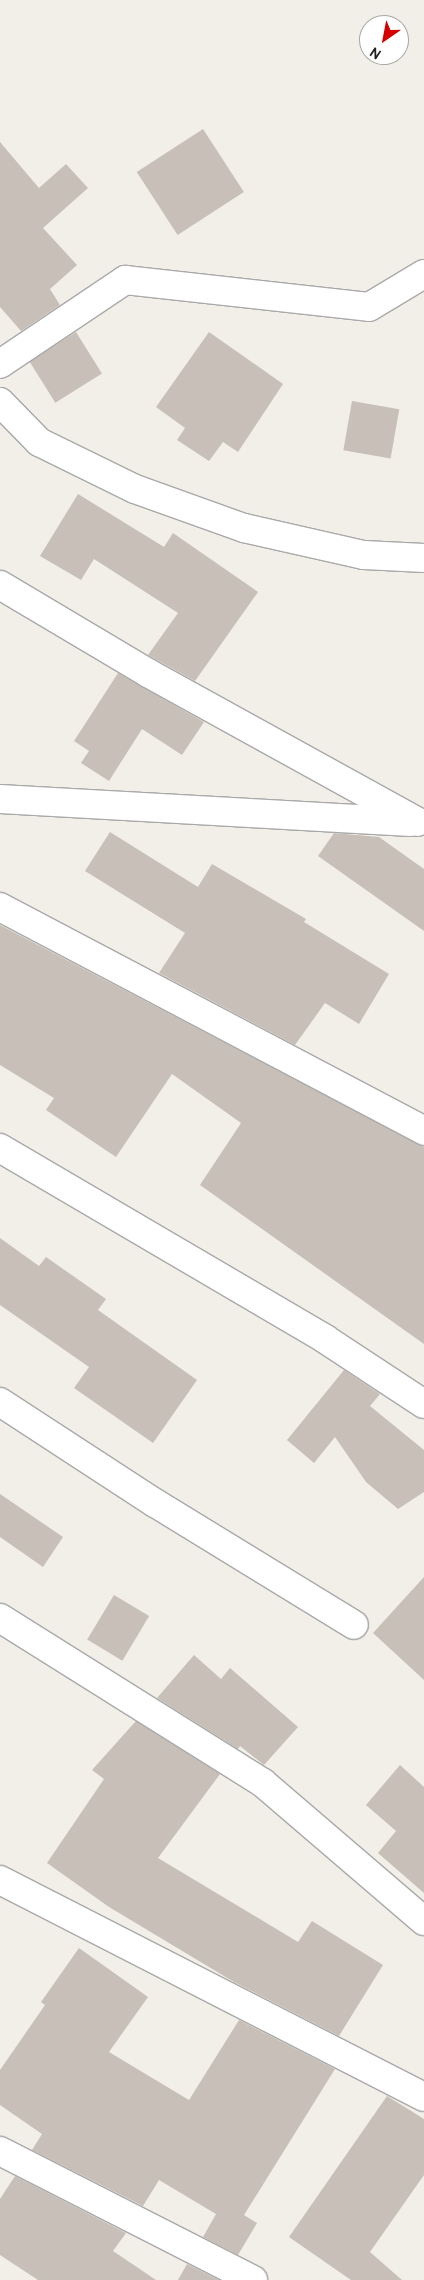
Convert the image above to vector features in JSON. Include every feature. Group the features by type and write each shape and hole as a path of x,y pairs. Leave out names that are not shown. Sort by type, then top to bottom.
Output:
{"street":[{"path":"0,364 125,280 369,307 424,274"},
{"path":"0,402 39,442 135,489 244,528 364,555 424,558"},
{"path":"0,585 148,673 421,825"},
{"path":"0,799 421,825"},
{"path":"0,907 424,1130"},
{"path":"0,1148 325,1338 424,1404"},
{"path":"0,1402 155,1503 354,1625"},
{"path":"0,1618 264,1783 424,1921"},
{"path":"0,1880 424,2097"},
{"path":"0,2151 253,2280"}],"building":[{"path":"203,129 244,192 178,235 137,172"},
{"path":"0,142 39,188 66,164 88,188 43,228 77,265 50,289 60,305 21,331 0,307"},
{"path":"76,332 102,374 55,403 29,361"},
{"path":"209,332 283,384 238,452 223,442 209,461 177,440 185,428 156,407"},
{"path":"352,401 399,409 391,459 343,450"},
{"path":"78,494 164,547 173,533 258,592 195,681 148,655 178,613 94,559 81,580 40,556"},
{"path":"118,673 204,722 182,755 142,729 109,781 81,763 89,751 74,741"},
{"path":"110,832 198,887 212,864 306,919 304,922 389,974 359,1024 325,1003 295,1045 159,973 185,933 85,871"},
{"path":"334,833 379,837 424,869 424,931 318,856"},
{"path":"0,925 424,1147 424,1344 200,1185 241,1123 172,1074 116,1157 46,1110 54,1098 0,1065"},
{"path":"0,1238 39,1266 46,1257 106,1299 98,1310 197,1380 153,1443 74,1388 89,1367 0,1305"},
{"path":"344,1370 380,1394 370,1406 424,1450 424,1492 398,1509 366,1482 335,1437 314,1463 287,1440"},
{"path":"0,1494 63,1537 43,1567 0,1537"},
{"path":"424,1577 424,1680 373,1633"},
{"path":"114,1595 149,1616 122,1661 87,1640"},
{"path":"194,1655 221,1679 230,1668 298,1727 264,1765 240,1746 238,1749 157,1698"},
{"path":"136,1721 220,1774 158,1858 298,1942 312,1921 383,1965 339,2036 234,1982 109,1907 47,1863 104,1779 92,1770"},
{"path":"400,1765 424,1787 424,1893 378,1853 396,1831 366,1805"},
{"path":"79,1948 148,1997 109,2052 189,2100 239,2020 335,2069 244,2215 257,2223 238,2255 203,2237 216,2214 159,2180 143,2206 32,2150 42,2134 0,2105 0,2070 45,2005 41,2002"},
{"path":"387,2096 424,2119 424,2175 370,2252 402,2280 351,2280 289,2237"},
{"path":"15,2176 126,2233 113,2251 156,2280 38,2280 0,2255 0,2199"},
{"path":"187,2264 219,2280 178,2280"}]}
